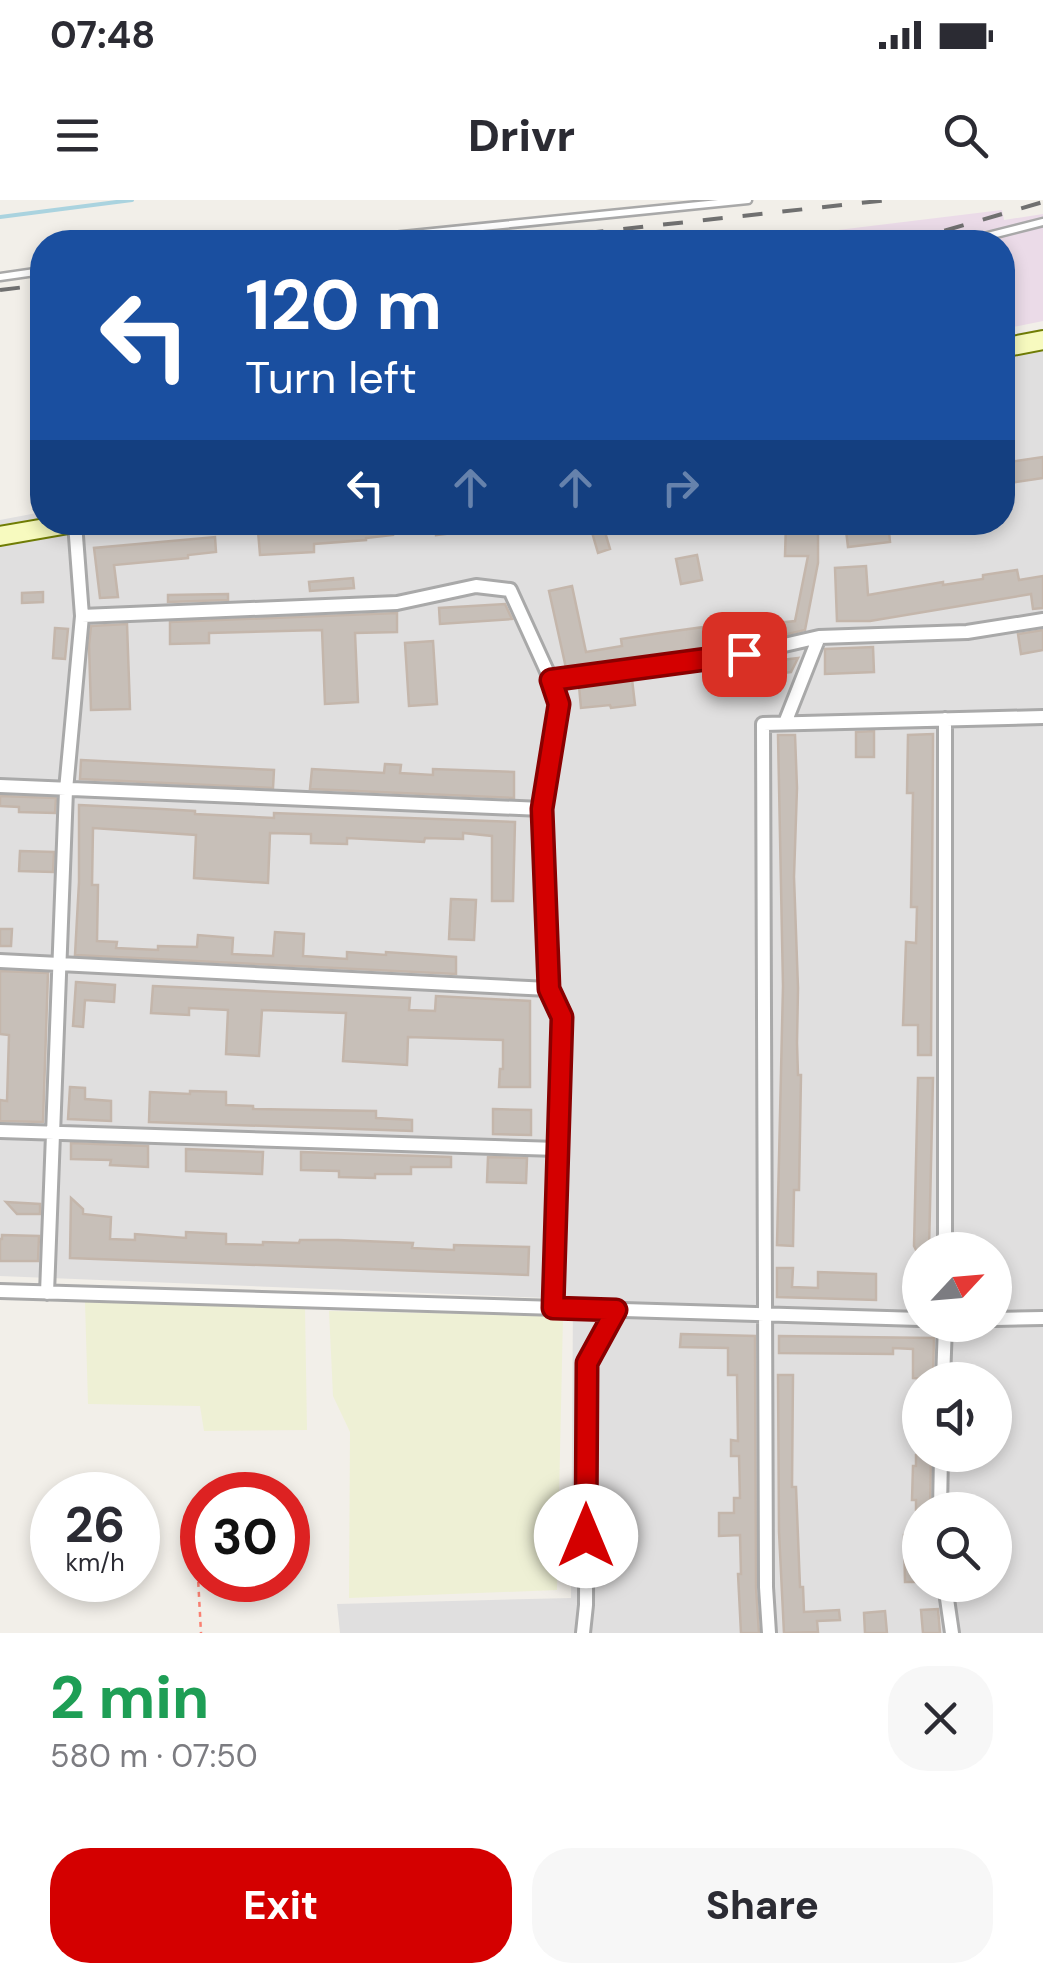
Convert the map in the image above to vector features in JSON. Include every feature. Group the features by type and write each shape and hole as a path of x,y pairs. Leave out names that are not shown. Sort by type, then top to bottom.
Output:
{"main road":[{"path":"1015,345 1043,340"},
{"path":"0,536 30,531"}],"street":[{"path":"47,1293 66,790 82,616 79,535"},
{"path":"82,616 396,603 476,586 510,590 559,704 542,809 549,989 562,1017 553,1308"},
{"path":"551,680 744,654 819,638 967,632 1043,620"},
{"path":"785,723 819,638"},
{"path":"770,1633 766,1586 763,724 1043,717"},
{"path":"945,720 945,1232"},
{"path":"0,786 542,809"},
{"path":"0,962 549,989"},
{"path":"0,1131 558,1149"},
{"path":"0,1292 902,1318"},
{"path":"583,1633 587,1363 616,1310"},
{"path":"1012,1319 1043,1318"},
{"path":"947,1602 952,1633"}],"lane":[{"path":"452,230 748,200"},
{"path":"1011,230 1043,222"},
{"path":"0,277 30,273"}],"path":[{"path":"200,1602 202,1633"}],"shaded area":[{"path":"1002,210 1004,220 1043,214 1043,321 1015,327 1015,230 838,230"},
{"path":"1043,329 1043,1633 340,1633 337,1604 571,1598 573,1299 0,1276 0,520 30,514 30,535 1015,535 1015,334"}],"green space":[{"path":"85,1302 305,1308 307,1430 204,1431 200,1406 88,1404"},
{"path":"329,1311 563,1316 557,1590 349,1598 350,1432 333,1396"}],"building":[{"path":"1043,457 1043,478 1015,482 1015,461"},
{"path":"258,535 393,535 314,544 314,552 260,555"},
{"path":"593,535 606,535 610,549 598,553"},
{"path":"786,535 818,535 818,563 805,630 758,641 566,668 549,591 572,586 586,652 622,646 621,639 660,633 795,621 808,556 785,556"},
{"path":"847,535 889,535 890,542 848,547"},
{"path":"215,537 216,552 114,565 118,597 100,598 94,548"},
{"path":"697,555 702,580 681,584 676,559"},
{"path":"866,566 868,595 983,579 983,575 1017,570 1019,580 1043,576 1043,608 1033,609 1031,594 870,621 837,621 835,568"},
{"path":"353,578 354,588 310,591 309,582"},
{"path":"43,592 43,602 22,603 22,593"},
{"path":"228,594 228,600 168,602 168,595"},
{"path":"505,604 512,619 440,624 439,608"},
{"path":"397,613 397,632 355,633 358,702 325,704 322,630 209,633 209,643 170,644 170,622"},
{"path":"127,624 130,709 91,710 91,626"},
{"path":"55,628 68,629 65,659 53,658"},
{"path":"1043,630 1043,650 1021,654 1018,634"},
{"path":"433,641 437,704 409,706 405,643"},
{"path":"873,647 874,672 825,674 825,649"},
{"path":"798,658 791,672 734,679 732,666"},
{"path":"632,679 635,705 581,708 579,686"},
{"path":"874,731 874,757 856,757 856,732"},
{"path":"933,734 931,1055 918,1055 918,1025 903,1025 906,942 916,943 917,907 911,907 913,793 907,793 908,735"},
{"path":"778,735 795,735 797,788 794,877 801,1075 799,1190 794,1190 793,1246 777,1245 783,986"},
{"path":"81,760 274,770 273,788 80,779"},
{"path":"385,764 401,765 400,773 433,775 433,769 514,772 514,798 310,789 312,769 384,773"},
{"path":"0,796 56,798 55,813 19,812 19,807 0,806"},
{"path":"79,805 274,818 274,813 515,822 513,901 492,901 492,836 463,833 463,839 425,838 424,842 347,838 347,844 311,843 311,834 270,833 268,883 194,878 196,835 93,828 92,885 98,885 97,941 117,942 116,948 158,950 158,946 197,947 198,935 233,938 232,954 273,956 275,932 304,934 303,956 347,959 347,952 386,952 456,957 456,974 75,955"},
{"path":"20,851 54,852 53,872 19,871"},
{"path":"451,899 476,900 474,940 449,939"},
{"path":"0,929 12,929 11,946 0,946"},
{"path":"0,971 48,973 43,1122 0,1121 0,1100 7,1101 9,1035 0,1034"},
{"path":"76,982 115,985 114,1002 85,1000 83,1027 73,1026"},
{"path":"153,986 410,998 409,1010 435,1011 436,996 530,1001 530,1087 499,1087 503,1040 408,1037 407,1065 343,1061 346,1013 262,1010 259,1056 226,1054 228,1010 189,1008 189,1015 151,1013"},
{"path":"918,1078 933,1078 929,1232 914,1232"},
{"path":"70,1087 85,1088 85,1099 111,1101 111,1121 68,1119"},
{"path":"150,1092 226,1092 226,1105 253,1109 376,1111 376,1118 412,1120 412,1131 149,1122"},
{"path":"493,1109 531,1110 531,1135 493,1134"},
{"path":"71,1143 148,1146 148,1167 110,1165 111,1160 71,1159"},
{"path":"186,1149 263,1152 262,1174 186,1171"},
{"path":"301,1152 451,1157 451,1167 411,1167 411,1174 375,1174 375,1178 339,1177 339,1171 301,1170"},
{"path":"488,1157 527,1158 526,1183 487,1182"},
{"path":"71,1198 83,1214 111,1217 110,1239 135,1240 135,1234 186,1238 186,1232 226,1234 226,1244 338,1240 413,1243 412,1248 454,1250 454,1245 529,1247 528,1275 70,1258"},
{"path":"6,1202 40,1204 40,1214 17,1214"},
{"path":"2,1235 39,1236 38,1261 0,1261"},
{"path":"777,1268 793,1268 792,1287 818,1288 818,1272 876,1274 876,1300 777,1297"},
{"path":"681,1334 755,1336 759,1633 741,1633 740,1535 719,1536 719,1513 734,1513 734,1498 740,1498 739,1456 731,1456 731,1440 738,1441 737,1375 728,1375 728,1348 680,1347"},
{"path":"779,1336 902,1338 902,1342 934,1342 933,1362 913,1362 913,1349 893,1348 893,1354 779,1353"},
{"path":"778,1375 793,1375 792,1487 796,1487 804,1612 839,1610 840,1620 817,1621 818,1632 784,1633"},
{"path":"913,1472 931,1472 930,1492 912,1492"},
{"path":"938,1609 940,1633 923,1633 921,1610"},
{"path":"885,1611 887,1633 865,1633 864,1613"}],"waterway":[{"path":"0,217 132,200"}],"railway":[{"path":"614,230 888,200"},
{"path":"947,230 1043,202"},
{"path":"0,290 30,286"}],"route":[{"path":"586,1536 587,1363 616,1310 553,1308 562,1017 549,989 542,809 559,704 551,680 744,654"}]}
